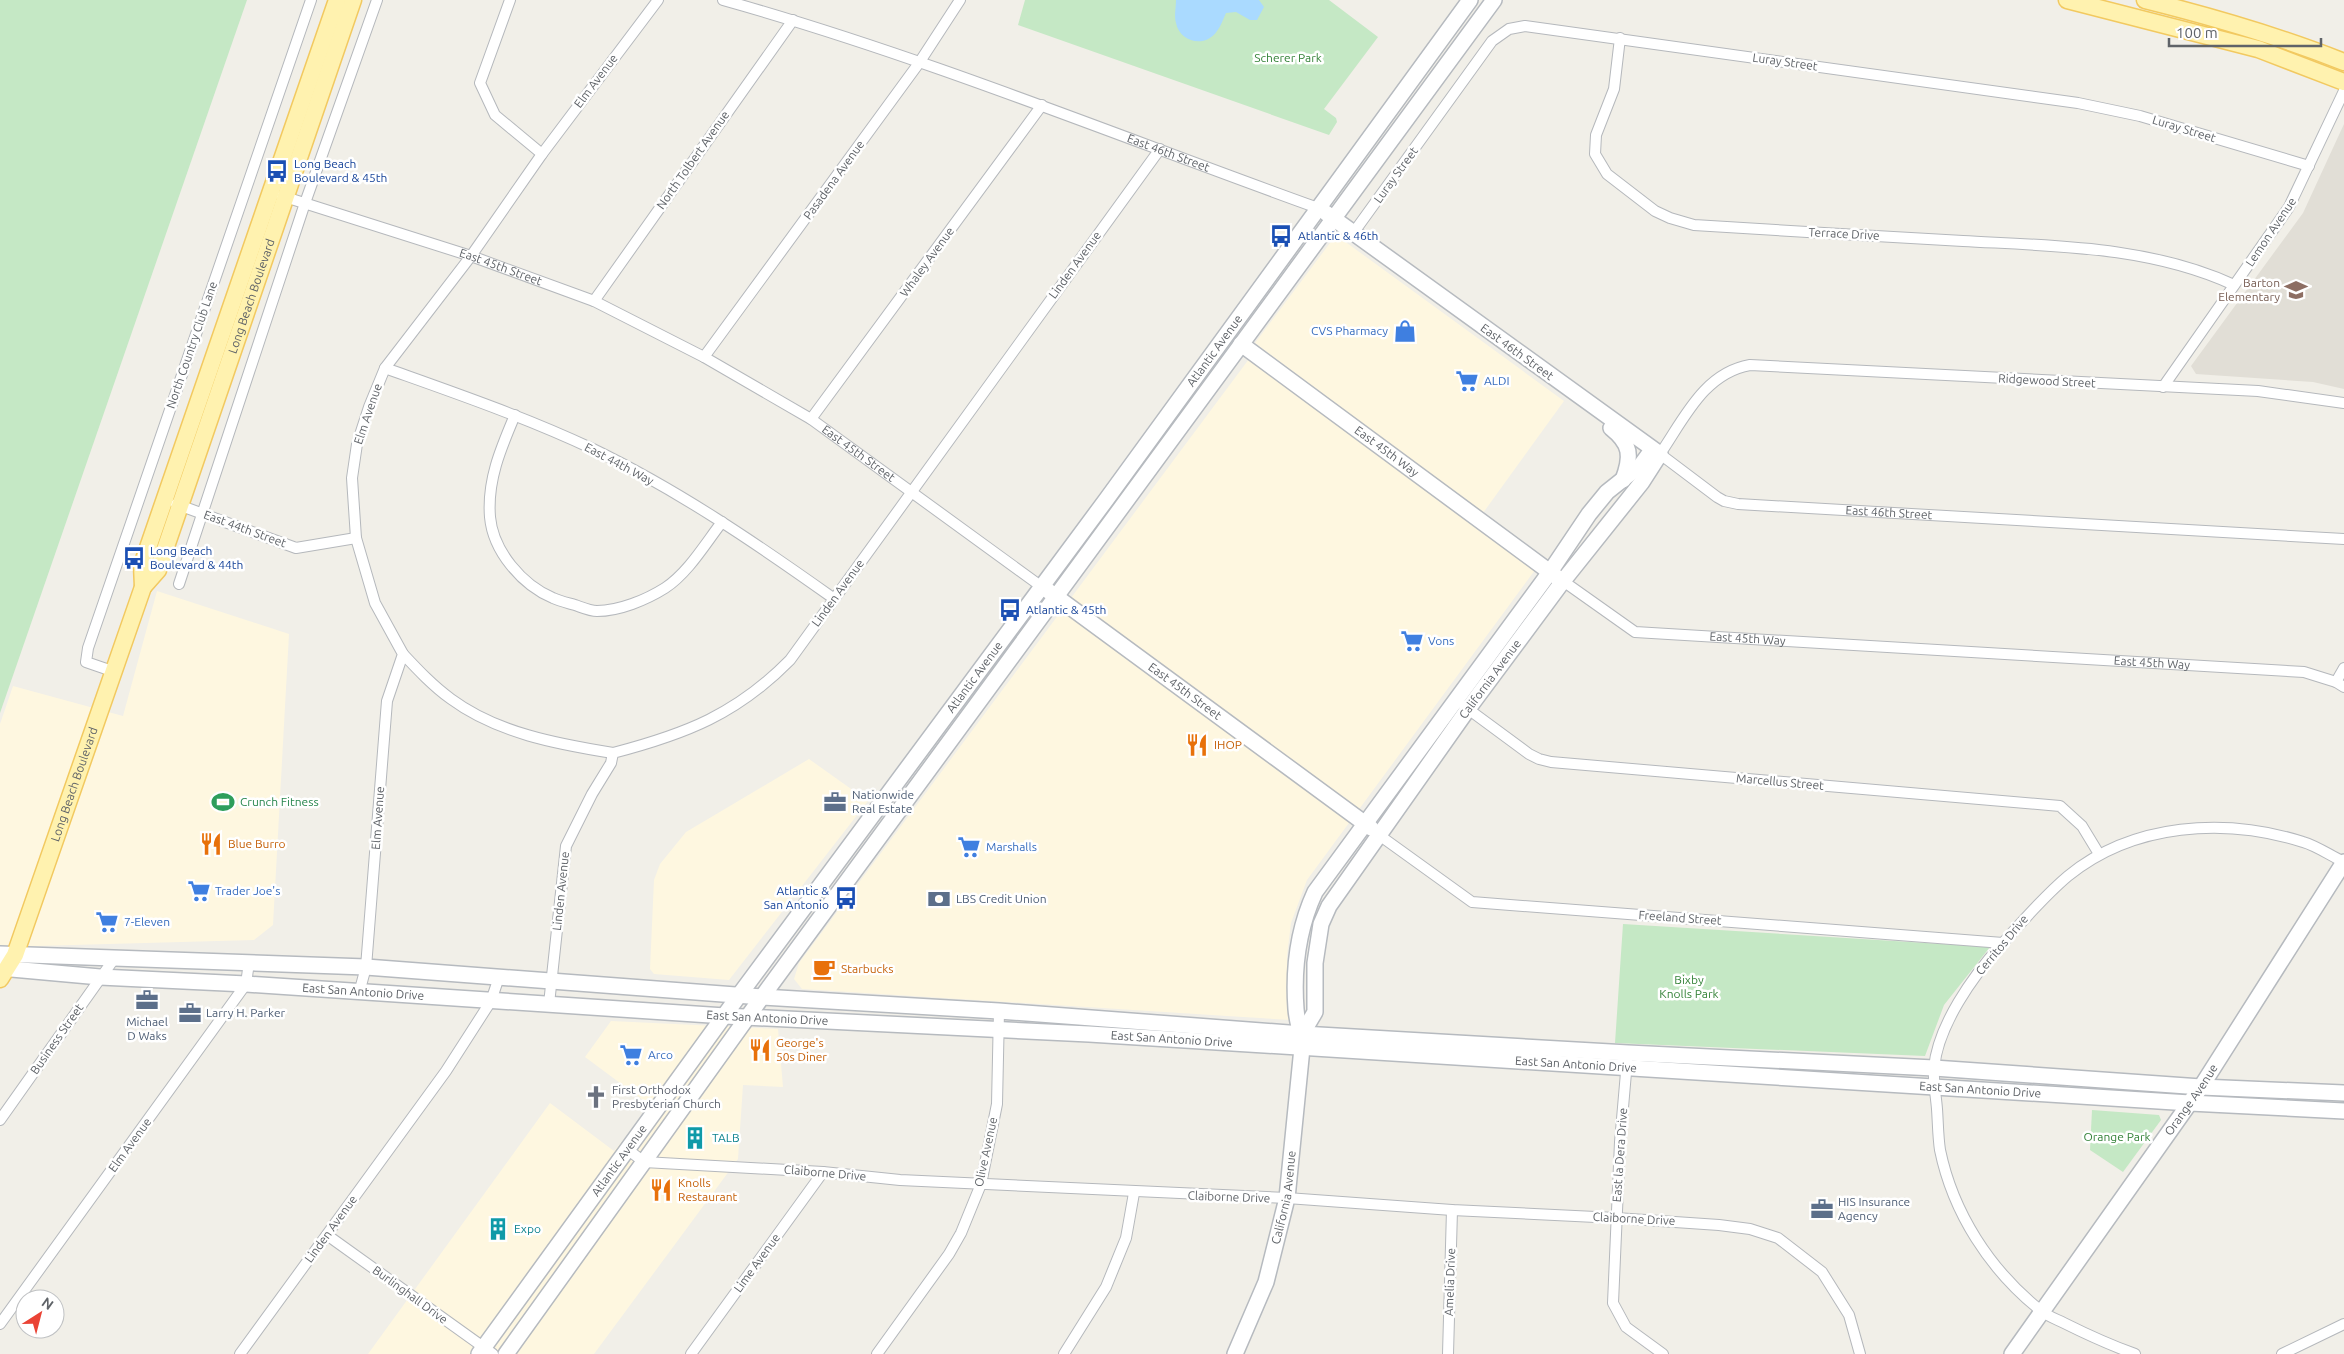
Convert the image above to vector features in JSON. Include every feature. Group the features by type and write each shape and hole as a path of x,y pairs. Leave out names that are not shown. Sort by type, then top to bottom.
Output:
{"main road":[{"name":"Long Beach Boulevard","path":"4,965 115,672 143,587 142,565 173,503 278,194 337,0"},
{"name":"Long Beach Boulevard","path":"278,194 352,0"},
{"name":"Atlantic Avenue","path":"485,1352 627,1149 1042,587 1470,0"},
{"name":"Atlantic Avenue","path":"506,1354 762,997 1494,0"},
{"path":"2067,0 2258,49 2344,82"},
{"path":"2145,0 2237,23 2297,43 2344,62"},
{"name":"East 46th Street","path":"1318,208 1334,217 1657,452"},
{"name":"East 45th Way","path":"1241,344 1562,581"},
{"path":"1601,412 1604,422 1620,436 1627,446 1628,463 1623,480"},
{"name":"California Avenue","path":"1235,1354 1266,1282 1287,1198 1302,1041 1296,1011 1296,957 1305,914 1315,892 1550,572 1589,514 1607,492 1657,452"},
{"name":"California Avenue","path":"1302,1041 1315,1012 1315,963 1321,924 1329,906 1562,581 1642,482 1657,452"},
{"name":"East 45th Street","path":"1042,587 1379,834"},
{"name":"Orange Avenue","path":"2012,1354 2201,1087 2344,862"},
{"name":"East San Antonio Drive","path":"4,965 114,959 366,967 762,997 999,1011 1302,1041"},
{"name":"East San Antonio Drive","path":"4,965 100,977 246,984 725,1016 997,1031 1302,1041 1627,1061 1936,1086 2190,1103 2344,1110"},
{"name":"East San Antonio Drive","path":"1627,1061 1934,1068 2201,1087 2344,1093"}],"street":[{"name":"North Country Club Lane","path":"115,672 86,662 88,648 311,0"},
{"path":"179,584 305,203 378,0"},
{"path":"510,0 480,83 495,115 542,154"},
{"name":"Elm Avenue","path":"359,993 366,967 387,701 404,654 374,603 356,538 352,498 356,444 385,368 471,256 542,154 658,0"},
{"name":"East 46th Street","path":"723,0 793,20 1042,105 1318,208"},
{"name":"Pasadena Avenue","path":"704,356 919,63 960,0"},
{"name":"North Tolbert Avenue","path":"594,301 793,20"},
{"name":"Luray Street","path":"1354,232 1492,42 1503,32 1525,26 2078,103 2140,116 2309,166"},
{"name":"Terrace Drive","path":"1620,38 1614,89 1596,135 1595,154 1607,174 1655,210 1670,218 1694,225 2060,246 2148,257 2220,278 2234,284"},
{"name":"Lemon Avenue","path":"2163,387 2290,207 2344,90"},
{"name":"Whaley Avenue","path":"811,419 1042,105"},
{"name":"Linden Avenue","path":"550,1004 566,846 592,794 611,763 613,753 682,732 734,707 766,684 790,660 833,598 1160,149"},
{"name":"East 45th Street","path":"278,194 471,256 594,301 704,356 811,419 1042,587"},
{"name":"Ridgewood Street","path":"1750,364 2258,391 2344,403"},
{"name":"California Avenue","path":"1657,452 1710,383 1735,367 1750,364"},
{"name":"East 44th Way","path":"385,368 515,415 594,450 722,522 833,598"},
{"path":"515,415 497,459 492,480 490,519 498,546 520,577 552,598 596,611 620,608 640,601 666,588 687,568 722,522"},
{"name":"East 46th Street","path":"1657,452 1717,497 1724,501 1738,504 2336,537 2344,539"},
{"name":"East 44th Street","path":"173,503 296,548 356,538"},
{"name":"East 45th Way","path":"1562,581 1635,632 2304,672 2340,684"},
{"path":"404,654 426,678 452,700 494,724 556,744 613,753"},
{"path":"2340,684 2344,668"},
{"name":"Marcellus Street","path":"1455,700 1529,754 1551,762 2060,806 2082,826 2099,854"},
{"name":"Cerritos Drive","path":"2135,1354 2103,1343 2041,1312 1996,1268 1974,1236 1959,1207 1947,1176 1940,1148 1934,1068 1946,1027 1981,968 2037,903 2070,874 2099,854 2140,838 2178,829 2210,828 2242,830 2305,842 2344,862"},
{"name":"Freeland Street","path":"1379,834 1472,902 2004,943"},
{"name":"Business Street","path":"0,1120 114,959"},
{"name":"Elm Avenue","path":"0,1324 246,984 249,962"},
{"name":"Linden Avenue","path":"240,1354 446,1071 491,1001 499,977"},
{"name":"Olive Avenue","path":"878,1354 949,1254 961,1233 981,1184 997,1104 997,1031 999,1011"},
{"name":"East la Dera Drive","path":"1627,1061 1616,1218 1613,1303 1626,1327 1663,1354"},
{"path":"627,1149 644,1162"},
{"name":"Claiborne Drive","path":"644,1162 823,1172 900,1180 1134,1193 1287,1198 1452,1210 1616,1218 1750,1229 1778,1238 1822,1272 1849,1316 1860,1354"},
{"name":"Lime Avenue","path":"691,1354 823,1172"},
{"path":"1064,1354 1106,1286 1126,1238 1134,1193"},
{"name":"Amelia Drive","path":"1448,1354 1452,1210"},
{"name":"Burlinghall Drive","path":"327,1235 485,1352"},
{"path":"2282,1354 2344,1324"}],"shaded area":[{"name":"Barton Elementary","path":"2344,124 2344,389 2313,382 2196,374 2191,366 2303,213"},
{"path":"1336,235 1564,401 1483,513 1255,343"},
{"path":"1249,359 1535,570 1307,880 1291,923 1287,956 1290,1020 802,989 794,979 799,963"},
{"path":"157,591 289,634 273,925 254,940 0,947 0,724 13,686 123,716"},
{"path":"809,759 868,801 729,980 654,974 650,969 654,880 660,864 686,832"},
{"path":"611,1021 778,1029 783,1087 743,1085 738,1159 594,1354 368,1354 550,1103 614,1151 651,1106 585,1057"}],"green space":[{"path":"0,0 247,0 0,713"},
{"name":"Scherer Park","path":"1025,0 1329,0 1378,37 1324,109 1336,118 1337,122 1329,135 1018,25"},
{"name":"Bixby Knolls Park","path":"1623,924 1990,947 1944,1005 1925,1056 1615,1043"},
{"name":"Orange Park","path":"2092,1110 2159,1115 2161,1120 2123,1172 2090,1150"}],"water":[{"path":"1176,0 1259,0 1264,7 1257,20 1250,20 1236,12 1226,13 1220,27 1212,36 1207,40 1194,41 1188,39 1178,30 1175,17"}],"place":[{"name":"Long Beach Boulevard & 45th","path":"277,171"},
{"name":"Atlantic & 46th","path":"1281,236"},
{"name":"Barton Elementary","path":"2296,290"},
{"name":"CVS Pharmacy","path":"1405,331"},
{"name":"ALDI","path":"1467,381"},
{"name":"Long Beach Boulevard & 44th","path":"134,558"},
{"name":"Atlantic & 45th","path":"1010,610"},
{"name":"Vons","path":"1412,641"},
{"name":"IHOP","path":"1197,745"},
{"name":"Crunch Fitness","path":"223,802"},
{"name":"Nationwide Real Estate","path":"835,802"},
{"name":"Blue Burro","path":"211,844"},
{"name":"Marshalls","path":"969,847"},
{"name":"Trader Joe's","path":"199,891"},
{"name":"Atlantic & San Antonio","path":"846,898"},
{"name":"LBS Credit Union","path":"939,899"},
{"name":"7-Eleven","path":"107,922"},
{"name":"Starbucks","path":"824,969"},
{"name":"Michael D Waks","path":"147,1000"},
{"name":"Larry H. Parker","path":"190,1013"},
{"name":"George's 50s Diner","path":"760,1050"},
{"name":"Arco","path":"631,1055"},
{"name":"First Orthodox Presbyterian Church","path":"596,1097"},
{"name":"TALB","path":"695,1138"},
{"name":"Knolls Restaurant","path":"661,1190"},
{"name":"HIS Insurance Agency","path":"1822,1209"},
{"name":"Expo","path":"498,1229"}]}
